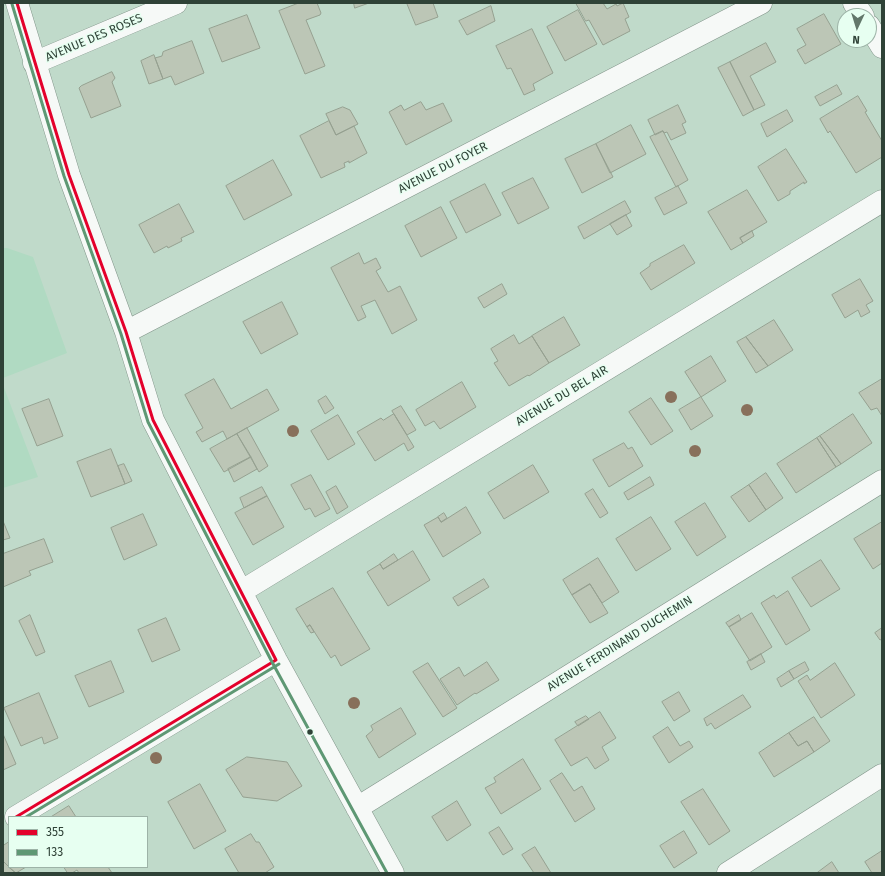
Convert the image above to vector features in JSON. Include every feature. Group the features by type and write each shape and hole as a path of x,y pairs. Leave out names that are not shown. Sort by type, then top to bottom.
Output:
{"street":[{"path":"17,3 34,64 69,175 126,332 153,420 242,591 276,660 358,808 392,873"},
{"name":"AVENUE DES ROSES","path":"34,64 176,3"},
{"name":"AVENUE DU FOYER","path":"126,332 761,3"},
{"name":"AVENUE DU BEL AIR","path":"242,591 882,201"},
{"name":"AVENUE FERDINAND DUCHEMIN","path":"358,808 882,481"},
{"path":"18,816 276,660"},
{"path":"728,873 882,775"}],"shaded area":[{"path":"3,248 33,257 67,353 3,378"},
{"path":"3,385 38,477 3,488"}],"building":[{"path":"299,3 317,3 321,13 320,15 306,20 325,66 305,74 279,11"},
{"path":"354,3 369,3 355,8"},
{"path":"407,3 433,3 438,17 416,25"},
{"path":"576,3 603,3 607,9 616,4 617,6 623,3 629,17 625,19 630,31 603,45 589,20 586,21"},
{"path":"491,6 495,21 467,35 459,21"},
{"path":"578,10 597,44 565,61 547,27"},
{"path":"824,14 837,37 837,46 805,64 797,50 806,45 797,29"},
{"path":"247,15 260,48 222,62 209,29"},
{"path":"532,29 553,73 533,84 535,90 524,95 511,68 507,69 496,46"},
{"path":"192,41 204,73 175,85 171,76 163,79 155,58 162,56 163,52"},
{"path":"766,43 776,62 750,76 765,105 754,110 730,62"},
{"path":"154,55 163,79 149,84 141,61"},
{"path":"730,62 754,110 743,116 718,68"},
{"path":"112,72 115,78 112,82 121,106 91,118 79,88"},
{"path":"837,85 842,94 820,106 815,97"},
{"path":"858,96 867,111 865,112 882,141 882,157 856,173 830,131 828,133 820,119"},
{"path":"421,102 426,110 443,103 452,121 406,145 389,112 401,105 404,110"},
{"path":"678,105 686,122 682,124 686,133 671,140 667,132 664,133 663,131 655,135 648,120"},
{"path":"343,107 350,110 358,124 336,135 326,114"},
{"path":"787,110 793,121 767,137 761,124"},
{"path":"329,121 336,135 354,126 367,153 349,163 349,161 344,163 345,167 321,178 300,136"},
{"path":"631,125 646,154 610,173 596,144"},
{"path":"663,131 688,180 676,187 650,137"},
{"path":"596,144 613,177 582,193 565,159"},
{"path":"786,149 807,182 804,184 804,182 790,191 790,194 778,201 758,167"},
{"path":"273,160 292,195 244,220 226,186"},
{"path":"533,178 549,208 518,224 502,193"},
{"path":"485,184 501,215 466,233 450,202"},
{"path":"678,186 687,203 664,215 655,198"},
{"path":"747,190 767,222 740,238 743,243 731,250 708,212"},
{"path":"625,201 631,212 584,239 578,227"},
{"path":"179,204 194,232 181,238 182,241 168,248 167,246 154,253 139,225"},
{"path":"441,207 457,238 421,257 405,226"},
{"path":"626,215 632,226 617,235 610,224"},
{"path":"752,231 754,236 743,243 740,238"},
{"path":"684,245 695,263 651,290 640,273 650,266 650,264"},
{"path":"359,253 364,264 376,258 381,268 376,271 388,292 400,286 417,320 392,334 375,300 361,306 366,317 358,321 331,268"},
{"path":"860,279 873,301 866,305 870,312 861,317 858,310 845,318 832,295"},
{"path":"502,284 507,294 484,308 478,298"},
{"path":"282,302 298,334 261,354 243,322"},
{"path":"564,317 580,345 549,363 532,336"},
{"path":"774,320 793,350 768,366 746,337"},
{"path":"514,335 519,344 532,336 549,363 529,376 528,375 509,386 494,363 498,361 491,349"},
{"path":"746,337 768,366 756,373 737,342"},
{"path":"711,356 726,381 701,397 685,372"},
{"path":"214,379 231,409 267,389 279,410 227,439 223,431 202,442 196,432 203,428 185,395"},
{"path":"882,379 882,416 877,408 871,410 859,393"},
{"path":"462,382 476,407 440,429 434,421 425,426 416,410"},
{"path":"326,396 334,408 325,414 318,401"},
{"path":"701,397 713,416 691,430 679,410"},
{"path":"651,398 673,431 651,445 629,412"},
{"path":"49,399 63,436 37,446 22,409"},
{"path":"401,406 416,430 407,435 392,411"},
{"path":"394,414 414,447 408,451 404,443 375,461 357,432 381,418 383,420"},
{"path":"853,414 872,443 841,464 820,436"},
{"path":"338,415 355,444 328,460 311,431"},
{"path":"247,428 268,466 259,472 237,434"},
{"path":"237,434 251,457 224,472 210,449"},
{"path":"820,436 841,464 836,467 817,438"},
{"path":"817,438 836,467 796,493 777,464"},
{"path":"624,443 628,449 632,447 643,466 609,487 593,460"},
{"path":"111,449 125,484 91,497 77,462"},
{"path":"251,457 257,469 234,482 228,469"},
{"path":"124,464 132,481 125,484 118,466"},
{"path":"533,465 549,492 504,519 488,493"},
{"path":"766,473 783,498 766,510 749,485"},
{"path":"311,475 330,509 315,517 310,508 305,510 291,485"},
{"path":"650,477 654,485 628,500 624,493"},
{"path":"749,485 766,510 749,522 731,497"},
{"path":"336,486 348,507 337,514 326,492"},
{"path":"262,487 267,496 244,508 240,498"},
{"path":"593,489 608,513 600,518 585,494"},
{"path":"267,496 284,527 253,545 235,513"},
{"path":"705,503 726,537 697,556 675,522"},
{"path":"466,507 481,533 443,557 424,525 438,517 441,522"},
{"path":"444,513 447,518 441,522 438,517"},
{"path":"143,514 157,545 124,560 111,528"},
{"path":"651,517 671,549 636,571 616,539"},
{"path":"3,521 10,538 3,540"},
{"path":"882,522 882,563 873,569 854,539"},
{"path":"44,539 53,562 29,571 31,575 3,587 3,554"},
{"path":"413,551 430,580 388,606 367,572 380,564 383,569"},
{"path":"394,554 398,560 383,569 380,564"},
{"path":"598,558 619,592 602,603 590,584 572,595 563,580"},
{"path":"821,560 840,589 811,607 792,578"},
{"path":"484,579 489,587 458,606 453,598"},
{"path":"590,584 608,613 590,623 572,595"},
{"path":"333,588 370,649 341,666 335,655 331,658 310,625 307,627 296,609"},
{"path":"788,591 810,630 786,645 761,603 774,595 776,598"},
{"path":"752,613 772,647 750,661 729,627"},
{"path":"30,615 45,652 36,656 19,621"},
{"path":"739,615 741,620 729,627 726,623"},
{"path":"166,618 180,650 152,662 138,630"},
{"path":"310,625 314,632 311,633 307,627"},
{"path":"882,628 882,639 880,640 875,633"},
{"path":"761,654 765,662 751,670 747,662"},
{"path":"111,661 124,692 89,707 75,676"},
{"path":"487,662 499,680 457,705 440,679 459,667 464,676"},
{"path":"805,662 809,670 794,679 789,671"},
{"path":"428,663 457,708 443,717 413,672"},
{"path":"835,663 855,695 821,718 798,681 807,675 810,680"},
{"path":"789,671 794,679 781,687 777,679"},
{"path":"679,692 690,711 674,721 662,702"},
{"path":"39,693 58,738 44,744 42,737 21,746 4,708"},
{"path":"743,695 751,707 715,729 711,723 707,726 704,719"},
{"path":"401,708 416,734 379,758 366,736 373,730 371,726"},
{"path":"600,712 616,738 602,747 609,760 595,769 587,757 571,766 555,740"},
{"path":"586,716 589,719 578,726 575,722"},
{"path":"814,717 830,741 814,752 807,741 798,746 789,733"},
{"path":"668,727 680,746 689,741 693,747 669,763 653,737"},
{"path":"789,733 798,746 807,741 814,752 774,777 759,753"},
{"path":"3,734 16,764 3,770"},
{"path":"247,757 287,762 302,786 277,801 243,797 226,770"},
{"path":"523,759 541,789 501,814 485,788 496,782 494,778"},
{"path":"562,773 574,791 582,786 595,809 575,822 550,781"},
{"path":"200,784 226,831 194,849 168,802"},
{"path":"703,789 730,831 709,845 681,802"},
{"path":"457,801 471,825 447,841 432,817"},
{"path":"69,806 75,816 53,816"},
{"path":"499,827 513,849 503,855 489,833"},
{"path":"684,831 697,853 674,868 660,846"},
{"path":"251,834 256,842 259,842 274,867 265,873 239,873 225,849"},
{"path":"8,843 8,866 3,861 3,846"},
{"path":"535,847 551,873 534,873 522,855"},
{"path":"882,851 882,873 872,873 865,862"},
{"path":"3,861 8,868 16,873 3,873"},
{"path":"832,862 839,873 817,873"},
{"path":"10,868 24,868 16,873"},
{"path":"65,868 109,868 112,873 79,873 77,870 72,873 68,873"}],"transit line":[{"name":"355","path":"17,3 69,175 126,332 153,420 276,660"},
{"name":"133","path":"12,4 64,176 121,334 148,422 272,662 387,873"},
{"name":"355","path":"18,816 276,660"},
{"name":"133","path":"28,816 279,664"}]}
